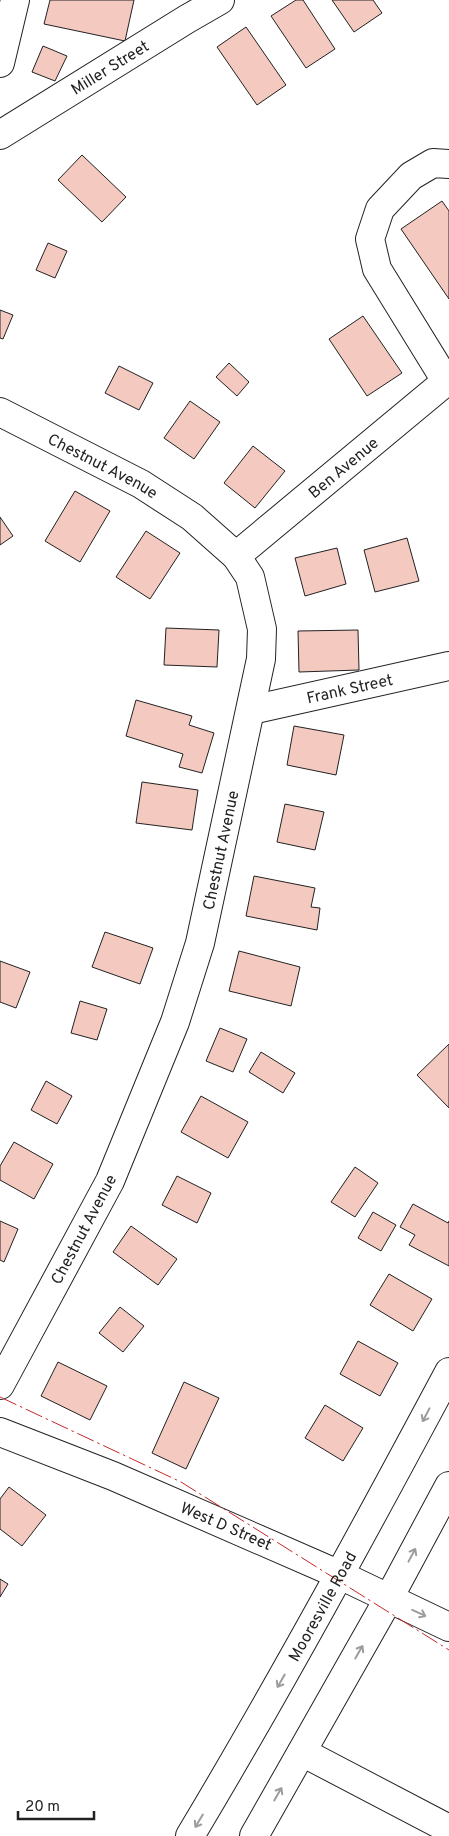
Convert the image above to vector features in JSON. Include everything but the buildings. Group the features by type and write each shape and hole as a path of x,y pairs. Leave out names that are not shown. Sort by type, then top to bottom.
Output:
{"street":[{"path":"0,63 15,0"},
{"name":"Miller Street","path":"0,135 220,0"},
{"path":"448,380 377,269 370,238 380,209 411,176 433,163 449,164"},
{"name":"Ben Avenue","path":"236,556 448,380"},
{"name":"Chestnut Avenue","path":"0,412 140,484 192,516 236,556 250,577 262,629 261,659 251,710 200,943 175,1022 110,1182 0,1385"},
{"name":"Frank Street","path":"251,710 449,666"},
{"name":"Mooresville Road","path":"190,1836 340,1575 449,1372"},
{"name":"West D Street","path":"0,1432 113,1476 340,1575 449,1627"},
{"path":"254,1836 389,1598 449,1486"},
{"path":"302,1752 449,1829"}],"power":[{"path":"0,1397 181,1482 449,1650"}]}
